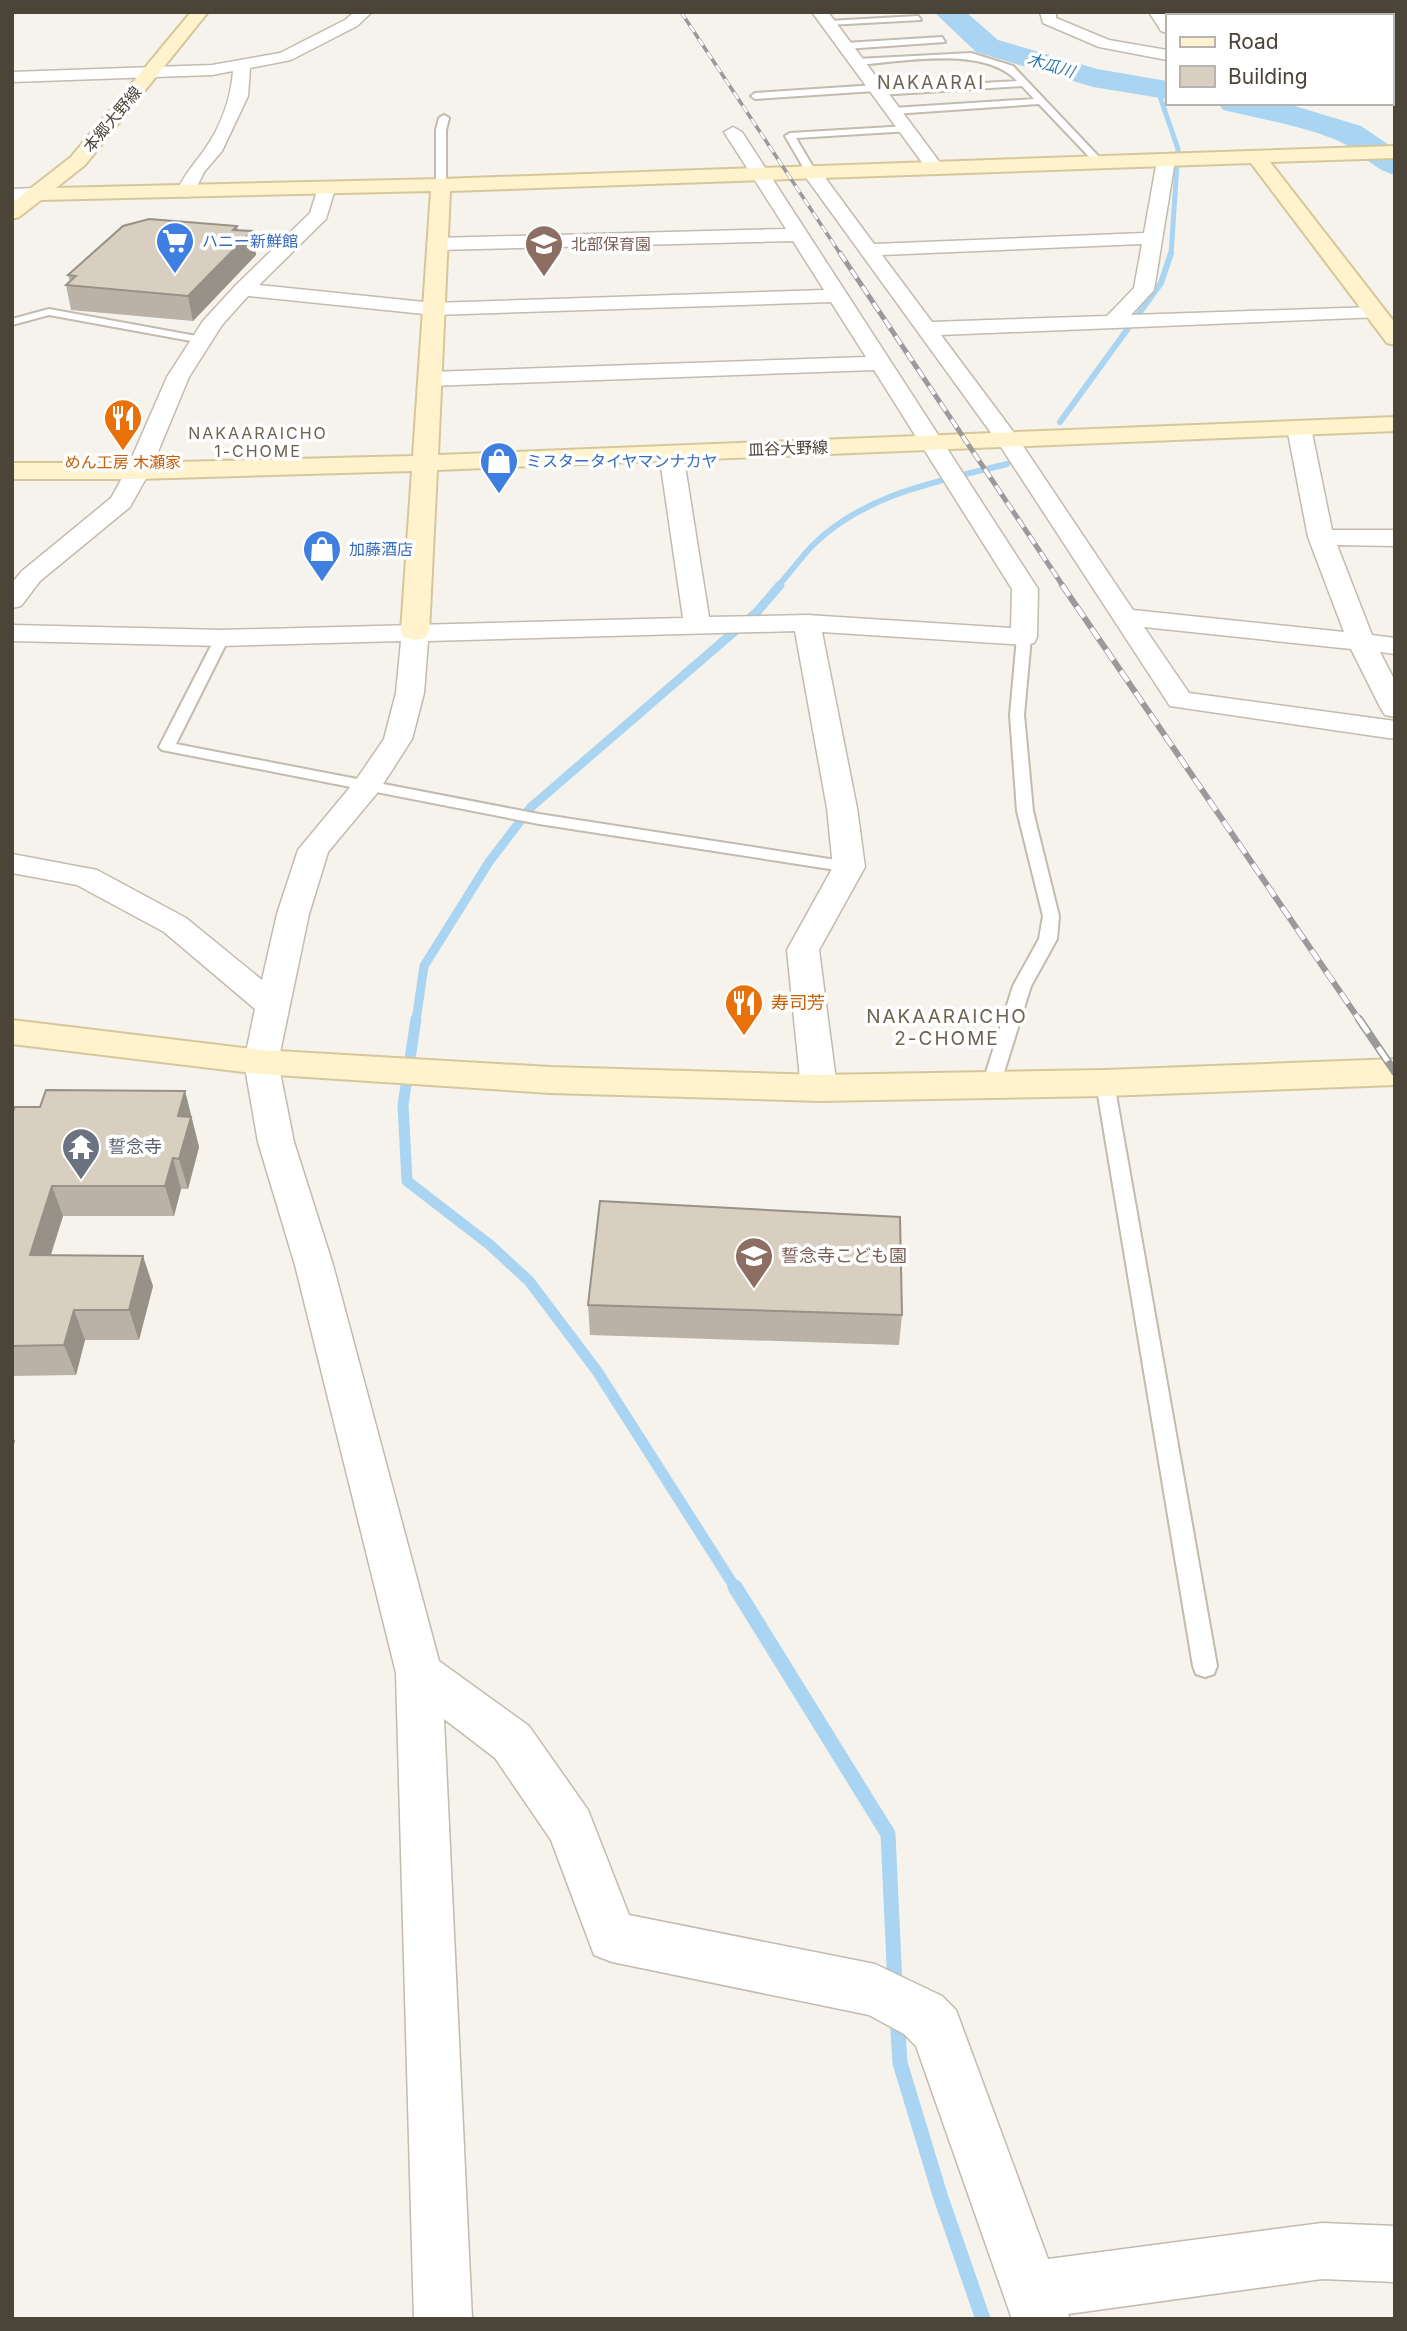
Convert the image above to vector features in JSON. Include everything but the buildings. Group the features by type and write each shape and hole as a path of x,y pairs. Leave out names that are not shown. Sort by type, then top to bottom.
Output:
{"street":[{"name":"本郷大野線","path":"12,214 78,161 200,12"},
{"path":"12,77 212,70 285,57 351,23 364,12"},
{"path":"1048,12 1049,20 1105,44 1166,55"},
{"path":"824,17 935,167"},
{"path":"186,191 197,170 213,151 240,96 242,64"},
{"path":"12,632 222,638 807,623 1024,637 1025,589 733,132"},
{"path":"12,195 441,186 1395,152"},
{"path":"1256,157 1395,338"},
{"path":"1112,323 1144,290 1166,160"},
{"path":"811,172 1007,439 1180,700 1395,730"},
{"path":"441,186 410,693 398,739 367,786 313,850 293,914 261,1062 276,1142 314,1265 419,1673 443,2319"},
{"path":"12,600 32,576 121,502 138,471 178,377 214,321 319,215 326,189"},
{"path":"437,244 800,235"},
{"path":"868,250 1154,238"},
{"path":"243,289 434,309 838,296"},
{"path":"926,329 1374,313"},
{"path":"430,379 881,363"},
{"name":"皿谷大野線","path":"12,471 138,471 425,463 1395,424"},
{"path":"1298,428 1321,537 1361,642 1395,709"},
{"path":"671,453 697,625"},
{"path":"1321,537 1395,538"},
{"path":"1124,617 1395,646"},
{"path":"807,623 842,808 849,867 803,950 819,1088"},
{"path":"12,863 86,877 176,925 274,1007"},
{"path":"12,1032 261,1062 550,1080 819,1088 1105,1083 1395,1072"},
{"path":"419,1673 512,1742 571,1827 612,1937 875,1990 923,2015 937,2029 1035,2305 1322,2251 1395,2255"}],"lane":[{"path":"824,17 918,18"},
{"path":"845,46 942,40"},
{"path":"857,62 971,56 1010,68 1099,162"},
{"path":"755,96 1024,83"},
{"path":"893,111 1041,101"},
{"path":"441,186 441,130 444,118"},
{"path":"811,172 790,136 907,129"},
{"path":"12,322 49,312 202,340"},
{"path":"991,1085 1022,986 1048,939 1051,916 1025,811 1017,715 1024,637"},
{"path":"222,638 167,747 539,819 849,867"},
{"path":"1105,1083 1205,1665"}],"waterway":[{"name":"木瓜川","path":"948,12 987,46 1093,78 1166,90"},
{"path":"1157,88 1178,149 1171,255"},
{"name":"木瓜川","path":"1244,105 1287,114 1349,133 1395,165"},
{"path":"1060,422 1161,283 1171,253"},
{"path":"778,586 813,545 855,513 904,492 1007,464"},
{"path":"416,1021 424,966 489,862 531,807 757,612 780,585"},
{"path":"416,1019 403,1105 407,1181 490,1245 529,1281 597,1371 736,1589"},
{"path":"735,1587 888,1834 895,1986"},
{"path":"897,2016 900,2063 940,2195 983,2319"}],"railway":[{"path":"681,12 841,255"},
{"path":"840,253 1063,586"},
{"path":"1062,585 1360,1021"},
{"path":"1359,1019 1395,1072"}],"place":[{"name":"ハニー新鮮館","path":"175,275"},
{"name":"北部保育園","path":"544,278"},
{"name":"めん工房 木瀬家","path":"123,452"},
{"name":"ミスタータイヤマンナカヤ","path":"499,495"},
{"name":"加藤酒店","path":"322,583"},
{"name":"寿司芳","path":"744,1037"},
{"name":"誓念寺","path":"81,1181"},
{"name":"誓念寺こども園","path":"754,1290"}],"district":[{"name":"NAKAARAI","path":"931,83"},
{"name":"NAKAARAICHO 1-CHOME","path":"258,442"},
{"name":"NAKAARAICHO 2-CHOME","path":"947,1027"}]}
